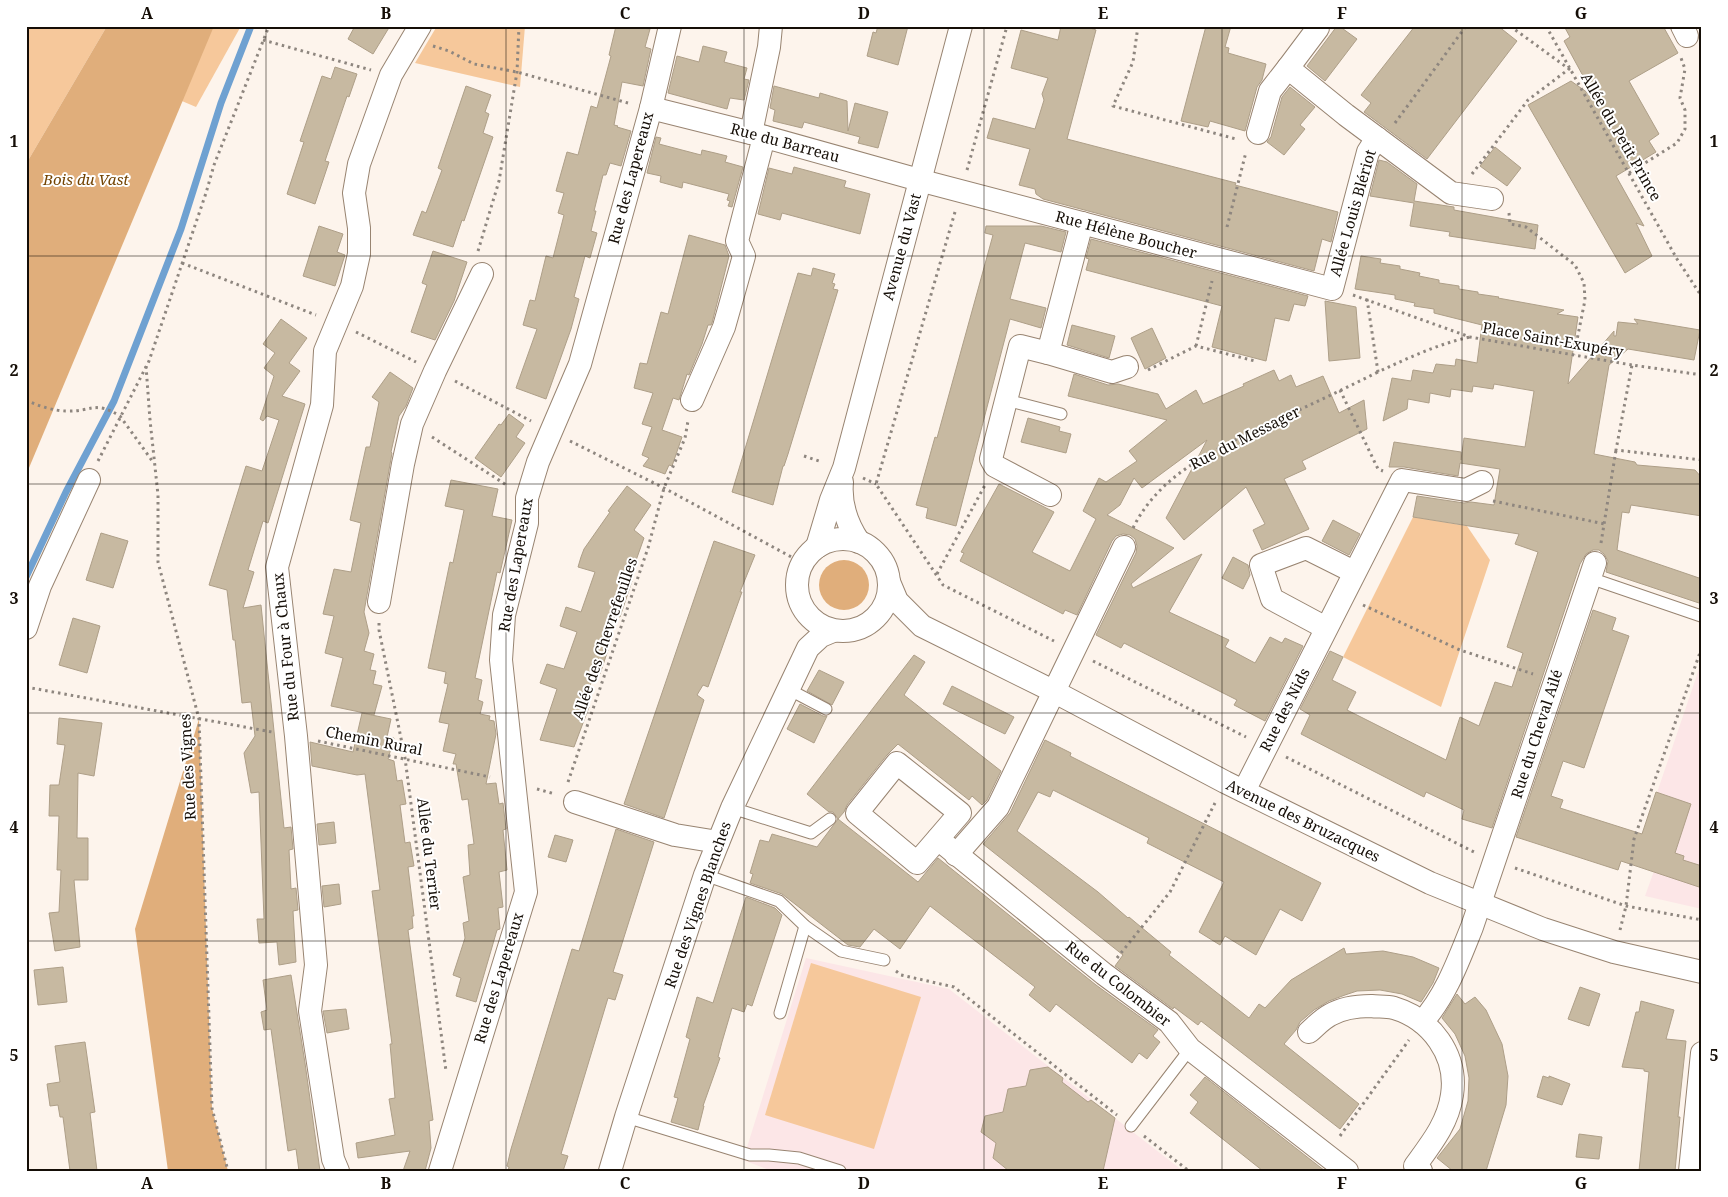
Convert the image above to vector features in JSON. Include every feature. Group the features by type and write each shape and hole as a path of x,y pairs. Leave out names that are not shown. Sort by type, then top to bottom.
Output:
{"street":[{"name":"Rue des Lapereaux","path":"440,1171 526,892 501,660 504,615 527,523 527,498 538,462 580,364 651,108 670,26"},
{"path":"692,400 727,318 744,256 737,241 758,135 771,26"},
{"name":"Avenue du Vast","path":"809,555 844,468 961,26"},
{"path":"1248,141 1270,91 1318,28 1316,26"},
{"name":"Rue du Four à Chaux","path":"338,1171 334,1159 310,1012 316,965 296,736 277,567 322,404 325,350 352,286 359,254 359,228 354,193 358,164 392,75 415,33"},
{"path":"1288,68 1379,140 1451,193 1492,199"},
{"name":"Rue du Barreau","path":"651,108 758,135 919,180"},
{"name":"Allée Louis Blériot","path":"1332,289 1370,147 1379,140"},
{"name":"Rue Hélène Boucher","path":"919,180 1332,289"},
{"path":"1048,353 1082,223"},
{"path":"379,602 403,464 412,424 435,371 482,274"},
{"path":"1050,495 995,466 991,459 1020,346 1112,372 1127,367"},
{"name":"Avenue du Vast","path":"844,468 843,506 849,524 859,542"},
{"path":"26,628 40,586 89,480"},
{"path":"1402,480 1466,490 1482,482"},
{"name":"Rue des Nids","path":"1235,786 1267,747 1402,480"},
{"path":"848,539 859,542 872,549 886,567 889,582 886,603 870,623 854,630 844,632 823,626 806,614 797,594 796,584 809,555 826,542 848,539"},
{"path":"956,855 998,807 1124,547"},
{"path":"1326,628 1272,599 1261,565 1306,548 1354,572"},
{"name":"Rue du Cheval Ailé","path":"1422,1022 1429,1014 1453,972 1479,904 1592,570"},
{"name":"Avenue des Bruzacques","path":"889,582 897,600 922,626"},
{"name":"Avenue des Bruzacques","path":"870,623 894,621 922,626 1430,884 1543,929 1614,952 1702,972"},
{"name":"Rue des Vignes Blanches","path":"610,1171 705,875 732,808 788,688 808,648 823,626"},
{"path":"897,763 960,813 938,839 918,862 857,813 897,763"},
{"path":"571,793 675,834 718,842"},
{"name":"Rue du Colombier","path":"938,839 1104,974 1169,1022 1190,1049 1347,1171"},
{"path":"1309,1032 1329,1015 1346,1009 1362,1006 1391,1007 1407,1013 1422,1022 1438,1037 1447,1054 1453,1074 1452,1096 1438,1134 1418,1168"},
{"path":"1690,1171 1702,1053"}],"lane":[{"path":"1006,400 1061,414"},
{"path":"1592,570 1701,616"},
{"path":"788,688 826,709"},
{"path":"732,808 811,833 830,819"},
{"path":"705,875 779,901 805,926 841,951 884,960"},
{"path":"780,1013 805,926"},
{"path":"1131,1126 1190,1049"},
{"path":"626,1117 750,1155 799,1158 840,1171"}],"path":[{"path":"89,480 146,366 214,165 269,26"},
{"path":"482,274 478,252 499,181 517,72 519,26"},
{"path":"1007,26 876,484 943,585 1494,862 1626,906 1702,920"},
{"path":"1138,26 1133,62 1113,106 1248,141 1227,227"},
{"name":"Allée Louis Blériot","path":"1379,140 1466,26"},
{"path":"1457,194 1528,100 1569,69 1510,26"},
{"name":"Allée du Petit Prince","path":"1546,26 1677,259 1702,297"},
{"path":"1629,173 1677,143 1685,129 1685,110 1680,98 1685,69 1678,49 1684,31"},
{"path":"415,33 474,64 517,72 651,108"},
{"path":"263,40 392,75"},
{"path":"1492,199 1509,202 1510,224 1526,227 1575,265 1584,283 1585,300 1574,355"},
{"path":"1196,346 1218,259"},
{"path":"182,263 338,323 526,418"},
{"name":"Place Saint-Exupéry","path":"1332,289 1367,299 1470,337 1702,375"},
{"path":"1367,299 1378,372"},
{"name":"Place Saint-Exupéry","path":"1378,372 1446,344 1470,337"},
{"path":"1167,360 1196,346 1255,361"},
{"path":"1482,482 1493,502 1604,524 1632,365"},
{"name":"Rue des Vignes","path":"146,366 158,495 158,562 200,719 212,1108 228,1171"},
{"name":"Rue du Messager","path":"1124,547 1143,509 1166,484 1186,468 1217,449 1378,372"},
{"path":"1340,390 1378,469 1402,480"},
{"path":"26,400 36,406 68,411 101,407 114,412 120,416 154,463"},
{"path":"412,424 527,498"},
{"path":"552,431 769,543 809,555"},
{"name":"Allée des Chevrefeuilles","path":"571,793 648,548 664,488 686,438"},
{"path":"1616,450 1702,460"},
{"path":"937,574 995,466"},
{"path":"1342,596 1460,650 1554,681"},
{"name":"Allée du Terrier","path":"379,602 379,630 405,758 446,1074"},
{"path":"1614,952 1626,906 1634,839 1702,647"},
{"name":"Chemin Rural","path":"26,687 296,736 514,782"},
{"path":"1104,974 1170,892 1235,786"},
{"path":"884,960 900,975 954,987 1189,1171"},
{"path":"1326,1155 1422,1022"}],"shaded area":[{"path":"26,26 107,26 26,164"},
{"path":"194,26 241,26 196,107 156,90"},
{"path":"437,26 525,26 520,87 415,63"},
{"path":"1413,517 1467,526 1490,560 1441,707 1343,657"},
{"path":"1702,660 1702,909 1645,896 1666,838 1644,831"},
{"path":"806,958 949,989 1183,1171 772,1171 743,1160"},
{"path":"811,963 921,997 874,1149 765,1115"}],"green space":[{"name":"Bois du Vast","path":"107,26 214,26 26,475 26,164"},
{"path":"839,560 849,560 862,567 869,580 869,590 862,603 849,610 839,610 830,606 823,599 819,590 819,580 823,571 830,564"},
{"path":"199,719 212,1108 228,1171 168,1171 135,929"}],"building":[{"path":"355,26 390,26 373,54 348,39"},
{"path":"616,26 642,26 642,28 650,29 645,47 651,49 643,86 622,82 614,125 631,131 621,166 610,163 606,175 603,175 591,231 597,233 590,258 585,256 574,297 579,299 571,329 546,399 516,388 537,329 523,325 530,300 535,301 546,256 553,258 564,215 558,213 564,193 556,191 567,152 578,155 591,106 597,108 611,56 609,55"},
{"path":"878,26 908,26 898,65 867,56 873,32 876,33"},
{"path":"1061,26 1084,26 1096,30 1067,139 1338,212 1331,242 1322,239 1314,271 1043,199 1036,194 1035,189 1019,185 1030,149 987,138 993,118 1035,129 1044,100 1042,94 1048,78 1011,68 1021,30 1058,40"},
{"path":"1206,26 1231,26 1225,47 1229,48 1228,53 1266,64 1262,80 1257,87 1245,131 1210,121 1208,127 1181,121"},
{"path":"1337,26 1357,39 1325,81 1307,66"},
{"path":"1415,26 1498,26 1517,41 1427,159 1364,112 1371,103 1361,95"},
{"path":"1564,26 1663,26 1678,53 1629,81 1659,134 1649,141 1656,152 1616,176 1644,226 1636,223 1652,256 1625,273 1528,105 1571,81 1595,98 1564,41 1570,37"},
{"path":"703,46 727,52 724,62 747,68 744,79 749,80 744,100 730,98 727,109 668,93 677,56 699,62"},
{"path":"335,67 357,74 349,97 347,96 325,161 329,162 315,204 287,194 304,142 300,141 322,76 331,79"},
{"path":"466,86 491,95 485,112 489,114 483,133 493,137 453,247 413,235 422,211 426,213 442,170 438,168"},
{"path":"774,86 819,98 820,93 847,101 848,131 855,103 888,112 878,148 858,143 860,137 804,122 802,128 773,121 775,110 770,108"},
{"path":"1290,87 1315,107 1300,125 1305,129 1284,155 1267,142 1271,137 1282,97"},
{"path":"656,137 661,138 659,144 701,155 702,150 727,156 725,162 743,167 732,207 728,206 730,201 727,200 729,194 683,182 682,188 660,182 661,176 647,173"},
{"path":"1495,147 1521,168 1507,186 1480,166"},
{"path":"1379,160 1387,162 1417,184 1414,201 1454,207 1454,210 1538,225 1535,249 1449,236 1450,232 1410,226 1414,203 1370,196"},
{"path":"794,167 846,181 844,187 870,194 860,234 782,213 780,220 758,214 769,168 792,174"},
{"path":"319,226 343,234 337,252 345,255 335,286 303,276"},
{"path":"986,226 1041,226 1066,232 1061,252 1025,243 1010,299 1046,308 1041,328 1010,319 956,526 926,518 928,508 916,505 935,437 937,438 993,235 985,233"},
{"path":"689,235 725,245 729,256 712,323 708,325 689,375 687,374 679,400 673,398 662,430 682,437 672,466 669,465 665,474 643,466 649,458 642,455 652,427 642,424 653,393 634,388 640,363 647,364 661,312 668,314"},
{"path":"1091,239 1308,296 1305,306 1294,304 1289,321 1275,318 1266,361 1212,347 1222,306 1086,270 1089,259 1086,258"},
{"path":"433,251 467,262 454,301 435,340 411,332 427,285 422,283"},
{"path":"1361,256 1381,259 1380,263 1400,266 1400,269 1420,273 1419,276 1439,280 1439,283 1459,286 1459,289 1564,310 1557,314 1578,317 1568,384 1614,331 1614,336 1616,336 1618,322 1638,324 1634,319 1700,330 1694,360 1628,349 1609,365 1594,454 1635,462 1637,465 1695,470 1702,478 1702,516 1631,505 1629,513 1622,512 1617,550 1702,579 1702,604 1606,572 1608,561 1599,550 1593,550 1586,554 1580,564 1492,828 1462,819 1464,810 1426,792 1424,797 1301,734 1310,715 1300,709 1330,651 1343,657 1332,680 1356,692 1347,710 1446,760 1460,717 1479,726 1495,682 1512,687 1523,653 1507,647 1538,552 1515,544 1519,534 1413,517 1417,496 1494,505 1500,469 1460,463 1458,476 1404,467 1389,467 1394,442 1461,452 1461,460 1464,438 1525,447 1534,391 1494,384 1493,389 1473,386 1472,392 1451,389 1450,397 1430,393 1429,403 1408,399 1407,409 1383,421 1392,378 1411,381 1413,370 1433,373 1436,364 1455,366 1456,359 1477,363 1482,325 1434,313 1434,309 1414,306 1415,303 1395,299 1395,295 1355,289"},
{"path":"813,268 835,274 832,283 835,284 833,289 838,290 783,466 773,505 732,492 798,273 811,276"},
{"path":"1325,301 1356,307 1360,358 1329,361"},
{"path":"281,319 307,338 289,363 300,371 282,396 305,404 268,523 263,521 248,570 254,572 243,608 261,605 284,828 291,827 293,849 289,850 291,889 296,888 298,910 293,911 296,962 279,965 277,942 259,943 257,919 264,919 259,792 251,793 244,753 255,736 251,702 242,703 227,590 209,585 246,466 262,471 279,420 267,416 263,421 260,419 274,376 264,368 275,353 263,344"},
{"path":"1072,325 1115,336 1109,358 1067,345"},
{"path":"1152,328 1166,358 1145,369 1131,338"},
{"path":"1274,370 1279,381 1291,375 1296,387 1323,376 1339,413 1364,400 1367,429 1302,461 1306,469 1284,479 1309,529 1262,550 1253,530 1265,524 1246,487 1184,540 1166,518 1207,440 1142,488 1134,478 1120,505 1107,515 1174,548 1131,584 1133,588 1202,554 1169,612 1229,640 1225,647 1255,663 1270,637 1282,643 1285,638 1303,646 1265,721 1234,705 1237,700 1124,643 1121,648 1096,635 1136,553 1135,539 1130,535 1116,536 1112,541 1077,615 1065,610 1063,614 960,561 964,553 961,552 999,484 1054,512 1032,552 1070,571 1096,519 1083,511 1099,478 1106,482 1137,461 1129,451 1167,420 1068,396 1074,374 1108,385 1118,384 1158,394 1166,409 1196,390 1203,404"},
{"path":"390,372 413,388 406,406 399,416 391,452 364,612 369,633 364,651 374,654 370,670 376,671 373,684 382,686 374,715 331,706 343,658 325,653 334,616 323,614 334,569 351,572 361,523 350,520 366,447 370,447 379,402 372,397"},
{"path":"509,414 524,425 516,437 525,443 501,477 475,458 499,424 501,425"},
{"path":"1028,418 1060,427 1059,431 1071,434 1066,453 1021,442"},
{"path":"451,480 498,489 492,516 512,520 500,573 497,572 475,678 482,680 478,700 483,702 480,714 490,716 489,720 494,721 496,734 486,784 496,783 499,804 503,803 506,829 503,830 507,870 499,872 503,907 498,908 500,929 497,930 476,1002 456,996 461,978 453,975 465,938 463,923 469,921 463,877 470,875 468,845 474,844 468,799 462,800 456,764 453,764 456,754 443,751 449,724 439,722 448,684 444,683 446,672 428,668 450,562 453,563 464,510 445,506"},
{"path":"627,486 651,505 634,530 644,538 629,580 632,581 620,617 615,615 603,648 608,650 600,674 595,672 583,705 589,707 574,747 540,740 557,689 540,683 547,664 564,669 577,632 560,626 566,607 581,612 595,572 578,567 581,557 584,549 610,512 608,511"},
{"path":"1333,520 1360,534 1349,555 1322,541"},
{"path":"101,533 128,541 113,588 86,580"},
{"path":"714,541 755,555 740,592 742,592 708,687 703,685 697,695 704,700 664,818 624,804"},
{"path":"1233,557 1248,565 1250,575 1243,589 1222,578"},
{"path":"1593,610 1616,618 1612,630 1629,636 1584,768 1563,761 1551,796 1563,800 1560,808 1642,834 1656,792 1691,804 1675,853 1684,856 1683,860 1702,866 1702,888 1621,861 1618,870 1516,837"},
{"path":"73,618 100,626 87,673 59,665"},
{"path":"914,655 925,662 904,695 1001,771 987,800 982,805 972,796 969,800 898,744 847,805 838,819 833,812 829,812 807,794"},
{"path":"819,670 844,682 832,705 807,691"},
{"path":"952,686 1014,717 1005,734 943,704"},
{"path":"800,704 823,716 827,716 814,743 787,729"},
{"path":"362,713 391,719 387,737 394,738 388,759 394,761 397,781 402,780 406,804 400,805 405,843 410,842 414,866 408,867 414,916 412,916 413,928 408,930 433,1120 429,1121 431,1148 425,1171 403,1171 410,1151 358,1158 356,1143 395,1135 389,1099 395,1098 390,1044 392,1044 372,891 380,890 365,774 357,775 312,766 310,742 353,752"},
{"path":"59,718 102,723 94,776 78,773 77,838 88,838 88,880 74,880 80,947 55,951 49,913 59,912 61,870 57,870 59,816 49,816 50,785 59,785 65,745 57,744"},
{"path":"1045,740 1071,753 1070,756 1321,883 1302,921 1280,909 1256,955 1225,936 1220,945 1199,932 1224,882 1147,843 1149,838 1053,790 1050,797 1038,792 1017,831 1098,892 1171,952 1169,955 1249,1018 1259,1004 1265,1008 1291,980 1344,948 1346,954 1383,951 1413,957 1439,968 1433,983 1421,1002 1402,994 1380,990 1357,991 1329,1001 1314,1010 1300,1022 1284,1044 1359,1104 1340,1129 1201,1021 1198,1025 1115,966 1123,955 983,844 1010,813"},
{"path":"838,819 918,882 938,858 1096,985 1158,1030 1153,1036 1160,1042 1147,1059 1139,1053 1132,1063 1056,1004 1050,1012 1029,995 1035,987 930,906 900,949 874,929 860,947 848,945 782,894 750,883 753,874 750,873 760,840 769,842 772,834 817,847"},
{"path":"334,822 336,843 319,845 317,824"},
{"path":"616,829 654,842 613,972 623,975 615,1000 608,998 561,1154 568,1156 563,1171 508,1171 509,1167 507,1166 511,1149 572,949 579,951"},
{"path":"555,835 573,840 566,862 548,857"},
{"path":"339,884 341,904 324,907 322,886"},
{"path":"746,897 775,908 782,915 752,1006 747,1004 744,1012 732,1008 718,1057 720,1058 703,1106 698,1130 671,1122 678,1098 674,1097 690,1039 686,1037 697,997 713,1003"},
{"path":"63,967 67,1002 38,1005 34,970"},
{"path":"291,975 320,1171 299,1171 296,1149 288,1151 271,1029 264,1030 261,1012 267,1010 263,980"},
{"path":"1580,987 1600,994 1589,1026 1568,1019"},
{"path":"1457,994 1465,1004 1475,997 1486,1010 1502,1044 1508,1076 1506,1105 1486,1171 1453,1171 1437,1158 1460,1129 1468,1101 1469,1078 1465,1056 1455,1034 1442,1018"},
{"path":"1641,1001 1674,1010 1666,1039 1686,1041 1678,1117 1680,1117 1675,1171 1639,1171 1649,1072 1644,1071 1644,1069 1622,1067 1636,1012 1639,1012"},
{"path":"346,1009 349,1029 327,1033 323,1011"},
{"path":"85,1042 95,1112 90,1113 97,1171 70,1171 63,1117 60,1117 58,1105 50,1106 47,1084 60,1082 55,1046"},
{"path":"1048,1067 1063,1078 1062,1082 1088,1102 1091,1100 1115,1118 1103,1171 1009,1171 993,1158 996,1143 981,1132 985,1116 1003,1112 1008,1089 1026,1086 1030,1070"},
{"path":"1543,1076 1549,1078 1549,1076 1570,1084 1562,1105 1537,1097"},
{"path":"1205,1077 1325,1171 1263,1171 1190,1113 1198,1102 1190,1095"},
{"path":"1579,1134 1602,1137 1599,1159 1576,1157"}],"waterway":[{"path":"26,577 66,492 114,401 181,229 221,103 251,26"}]}
